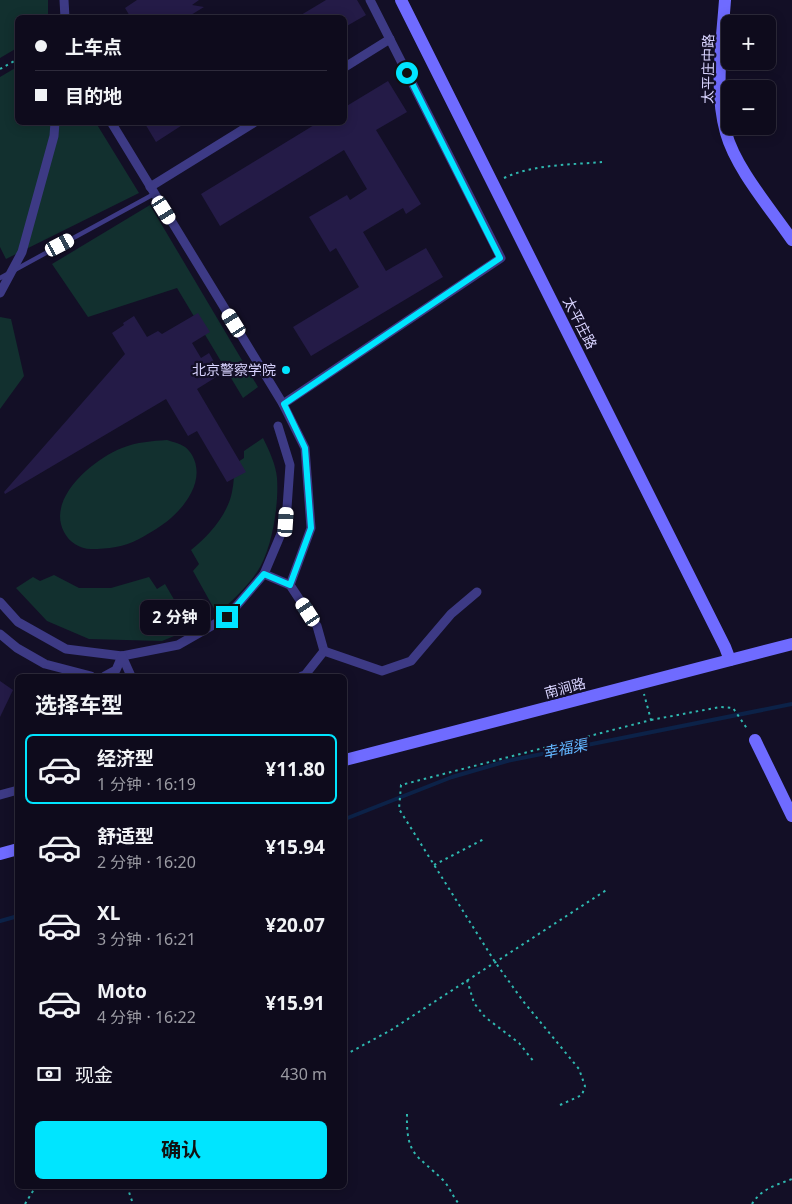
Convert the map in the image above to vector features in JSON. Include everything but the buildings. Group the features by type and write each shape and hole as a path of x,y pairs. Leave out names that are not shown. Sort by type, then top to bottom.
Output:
{"street":[{"path":"64,0 65,15"},
{"path":"284,404 500,258 370,0"},
{"name":"太平庄路","path":"401,0 730,660"},
{"name":"太平庄中路","path":"725,0 720,96 726,133 742,167 792,240"},
{"path":"347,66 390,39"},
{"path":"0,293 22,252 56,125"},
{"path":"113,125 284,404 305,448 311,528 290,585"},
{"path":"152,191 251,125"},
{"path":"0,602 18,622 66,649 122,656 178,645 227,617 264,574 286,522 290,465 278,426"},
{"path":"264,574 290,585 316,626 324,651"},
{"path":"324,651 382,671 411,661 451,614 477,592"},
{"path":"0,634 17,648 45,664 83,674"},
{"name":"南涧路","path":"347,759 792,644"},
{"path":"304,674 324,651"},
{"path":"109,674 116,670 122,656"},
{"path":"122,656 130,674"},
{"path":"755,740 792,816"},
{"path":"0,795 15,791"},
{"path":"0,854 15,851"}],"lane":[{"path":"0,278 152,191"}],"path":[{"path":"0,69 15,61"},
{"path":"493,183 517,172 534,168 602,162"},
{"path":"641,684 651,720"},
{"path":"560,1105 582,1095 585,1086 578,1069 523,1001 495,962 399,809 401,785 651,720 720,707 734,708 743,722"},
{"path":"434,865 484,839"},
{"path":"347,1054 391,1030 608,889"},
{"path":"467,980 474,1003 485,1017 519,1044 534,1062"},
{"path":"408,1114 407,1132 415,1155 445,1183 458,1204"},
{"path":"752,1204 757,1196 768,1188 792,1179"},
{"path":"25,1204 34,1189"},
{"path":"128,1189 133,1204"}],"green space":[{"path":"0,0 48,0 48,15 15,15 15,49 0,58"},
{"path":"15,68 15,125 97,125 139,193 6,259 0,247 0,77"},
{"path":"150,205 258,387 243,398 177,288 88,317 52,264"},
{"path":"0,317 11,319 24,376 0,409"},
{"path":"263,438 274,463 277,478 276,514 267,552 257,572 217,614 193,571 199,564 191,550 204,539 222,517 232,492 235,464 244,458 244,451"},
{"path":"167,440 186,448 196,464 196,481 193,489 189,498 177,512 152,532 122,546 87,549 72,542 64,532 60,519 67,493 76,481 99,461 122,448 150,441"},
{"path":"54,575 79,588 111,588 149,577 157,589 165,584 191,629 162,641 89,639 47,621 16,588 33,577 40,581"}],"waterway":[{"name":"幸福渠","path":"347,818 452,777 507,761 792,704"},
{"name":"幸福渠","path":"0,921 15,917"}],"place":[{"name":"北京警察学院","path":"286,370"}],"route":[{"path":"227,617 264,574 290,585 311,528 305,448 284,404 500,258 407,73"}]}
